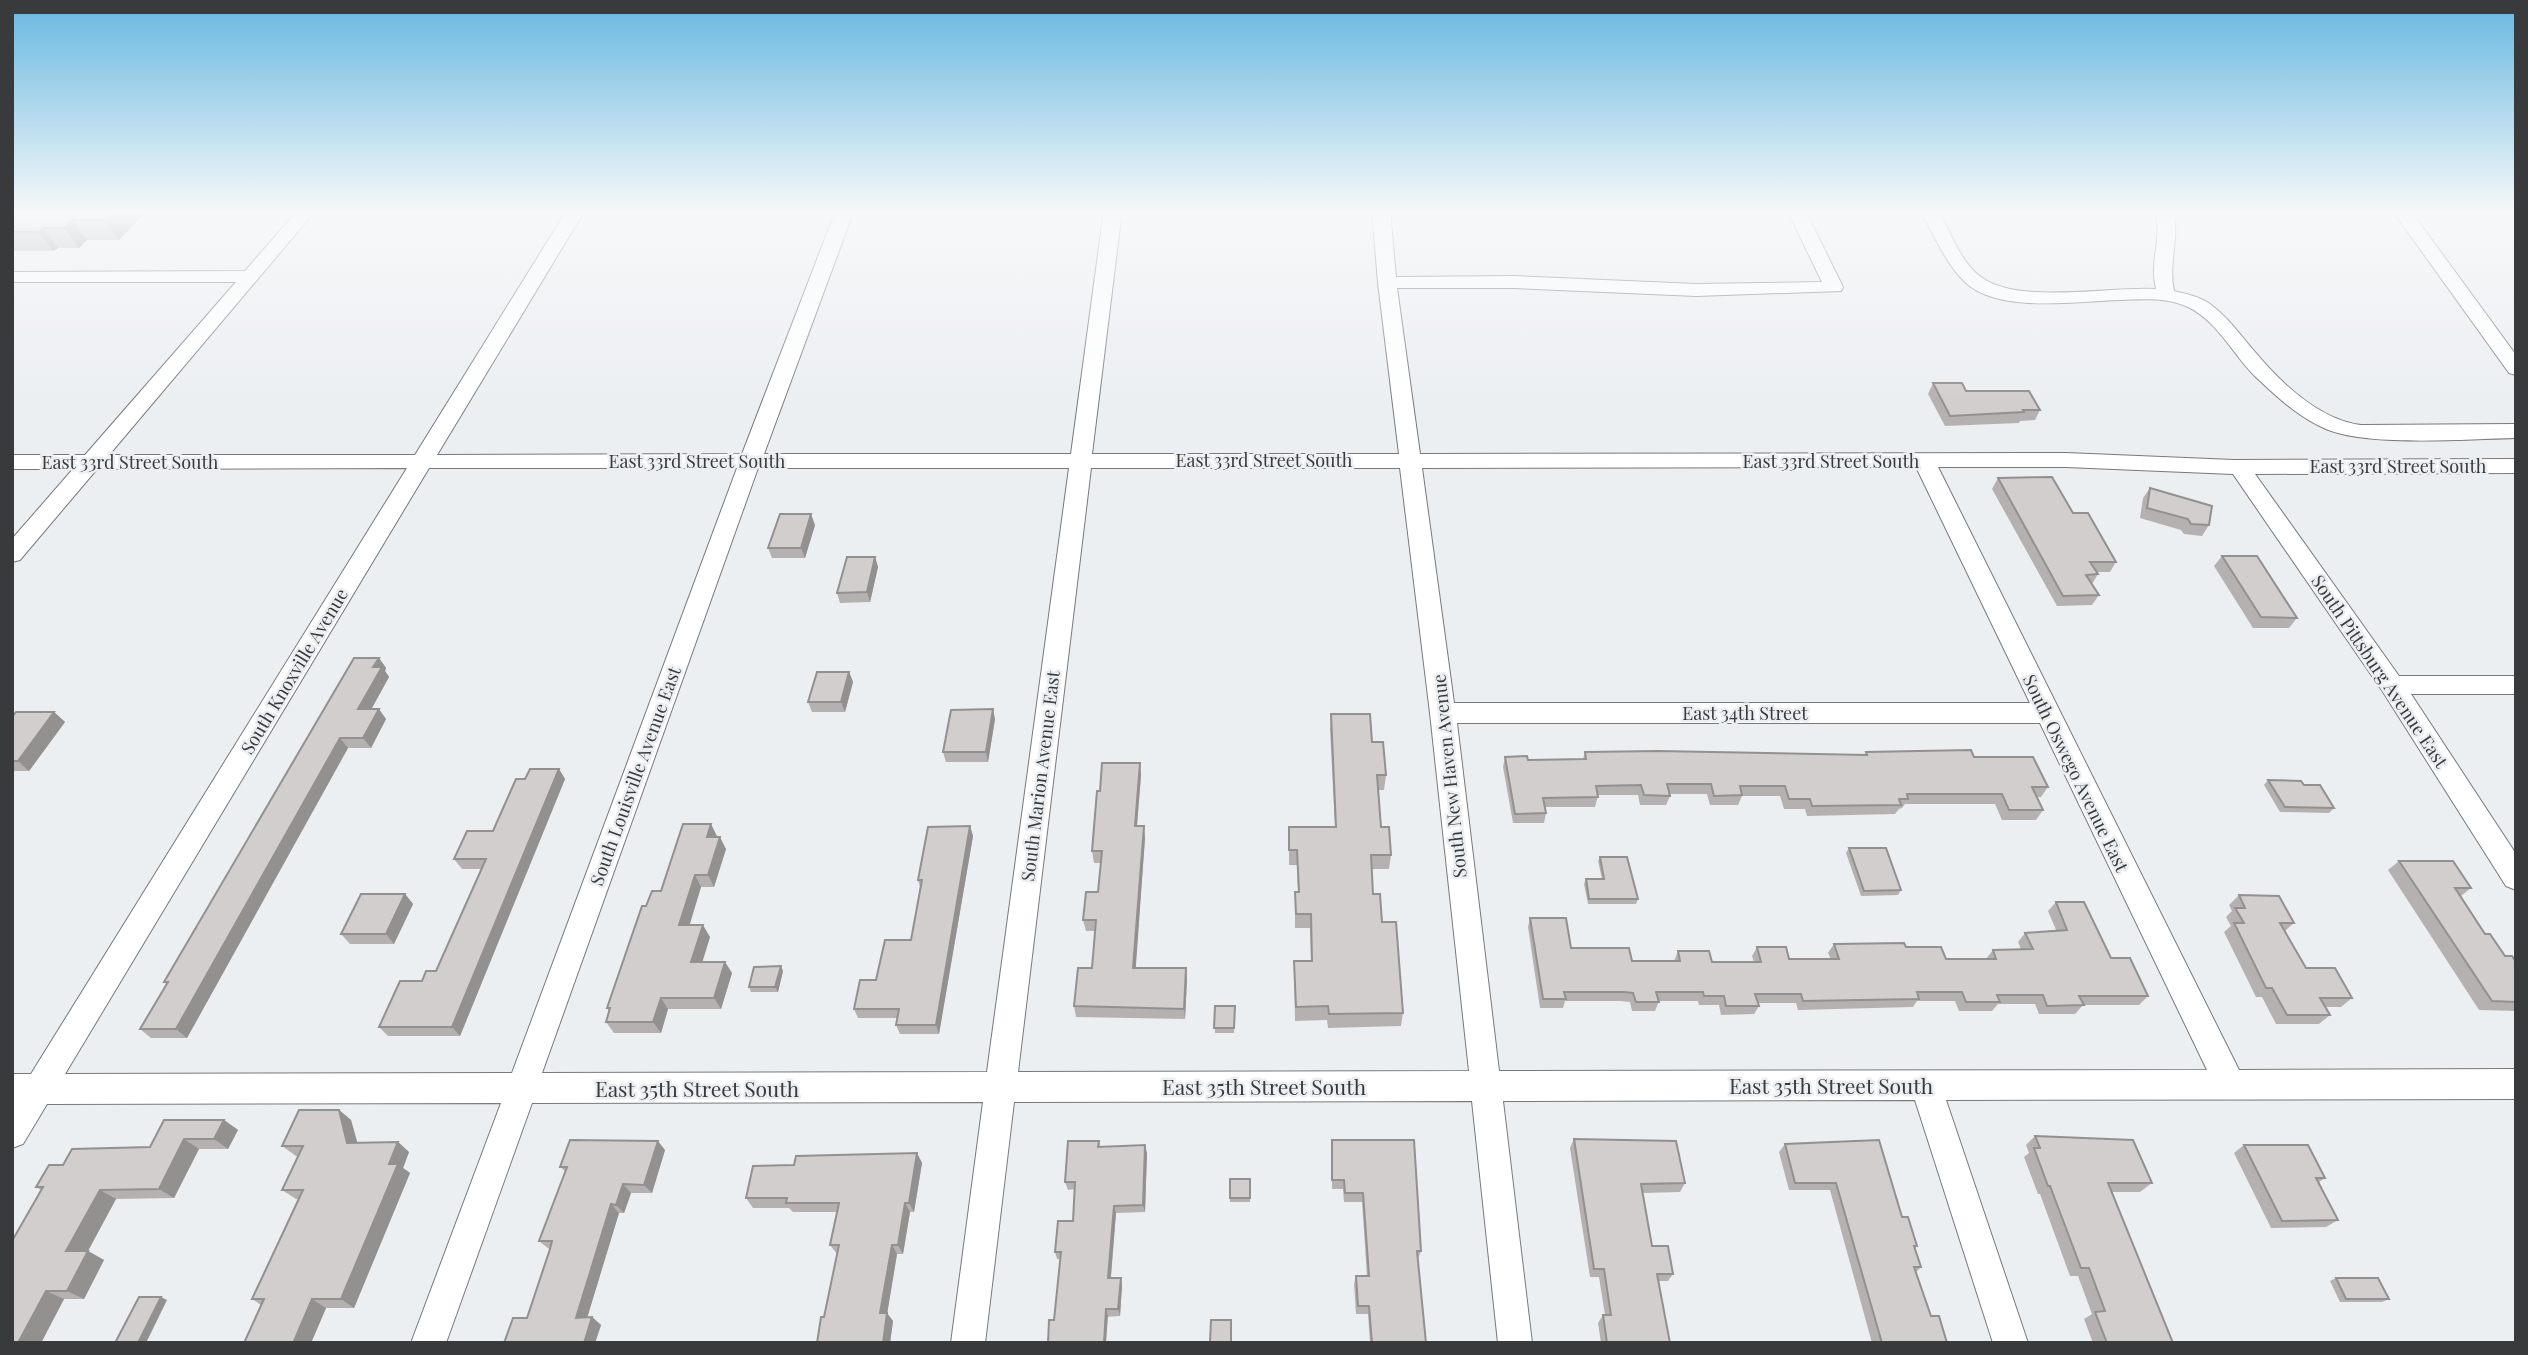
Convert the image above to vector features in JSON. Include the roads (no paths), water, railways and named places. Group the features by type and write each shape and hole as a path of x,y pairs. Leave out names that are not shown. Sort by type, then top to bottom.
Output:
{"street":[{"path":"12,554 252,273"},
{"name":"South Knoxville Avenue","path":"12,1133 26,1089 537,273"},
{"name":"South Louisville Avenue East","path":"428,1343 749,461 821,273"},
{"name":"South Marion Avenue East","path":"968,1343 1104,273"},
{"name":"South New Haven Avenue","path":"1386,273 1443,713 1515,1343"},
{"path":"1387,283 1514,282 1696,290 1834,287 1827,273"},
{"path":"1968,273 1975,281 1994,292 2021,296 2166,295 2206,309 2263,373 2296,401 2326,421 2344,428 2373,432 2516,431"},
{"path":"2161,273 2166,295"},
{"path":"2447,273 2516,369"},
{"path":"12,277 250,276"},
{"name":"East 33rd Street South","path":"12,462 2066,460 2129,465 2239,467 2516,466"},
{"name":"South Oswego Avenue East","path":"1924,461 2230,1084"},
{"name":"South Pittsburg Avenue East","path":"2239,467 2392,685 2516,878"},
{"path":"2392,685 2516,685"},
{"name":"East 34th Street","path":"1443,713 2047,713"},
{"path":"1924,1084 2011,1343"},
{"name":"East 35th Street South","path":"26,1089 2516,1084"}]}
